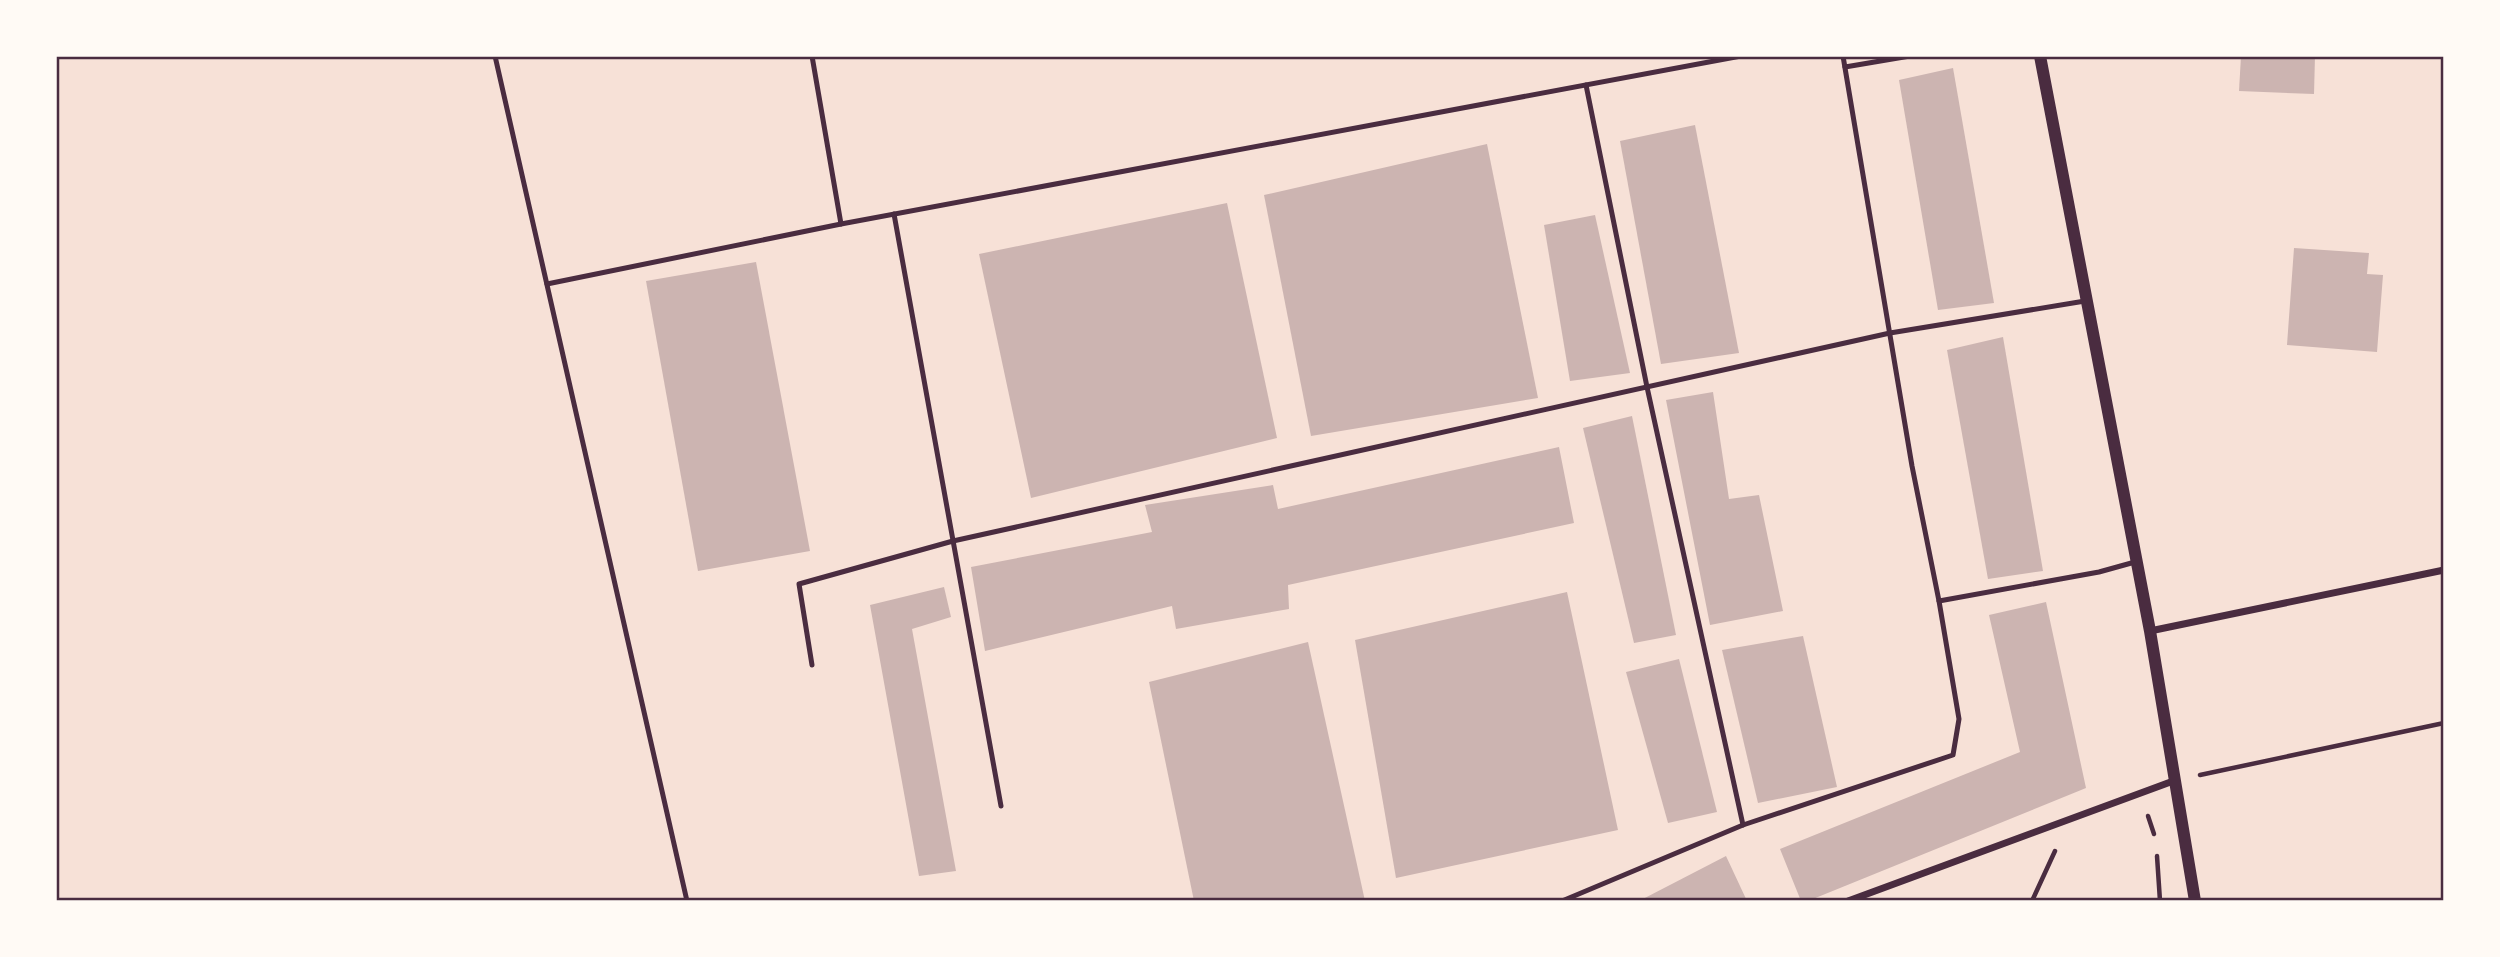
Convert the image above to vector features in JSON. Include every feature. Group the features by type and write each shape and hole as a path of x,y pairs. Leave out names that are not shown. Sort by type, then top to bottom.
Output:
{"street":[{"path":"2040,56 2150,631 2195,901"},
{"path":"2150,631 2444,570"},
{"path":"1848,901 2176,780"}],"lane":[{"path":"495,56 687,901"},
{"path":"812,56 841,224"},
{"path":"547,284 841,224 1741,56"},
{"path":"1562,901 1743,825 1953,755 1959,719 1912,466 1843,56"},
{"path":"1845,67 1910,56"},
{"path":"1586,85 1647,387 1743,825"},
{"path":"894,214 1001,806"},
{"path":"811,665 799,584 953,541 1890,333 2085,301"},
{"path":"1939,601 2099,572 2136,562"}],"path":[{"path":"2176,780 2444,723"},
{"path":"2145,808 2156,842"},
{"path":"2032,901 2055,850"},
{"path":"2157,854 2160,901"}],"building":[{"path":"2241,56 2315,56 2314,94 2239,91"},
{"path":"1953,68 1994,303 1938,310 1899,80"},
{"path":"1695,125 1739,353 1661,364 1620,141"},
{"path":"1487,144 1538,398 1311,436 1264,195"},
{"path":"1227,203 1277,438 1031,498 979,254"},
{"path":"1595,215 1630,373 1570,381 1544,225"},
{"path":"2294,248 2369,253 2367,274 2383,275 2377,352 2287,345"},
{"path":"756,262 810,551 698,571 646,281"},
{"path":"2003,337 2043,571 1988,579 1947,350"},
{"path":"2444,348 2444,373 2441,373"},
{"path":"1713,392 1729,499 1759,495 1783,611 1710,625 1666,400"},
{"path":"1632,416 1676,635 1634,643 1583,428"},
{"path":"1559,447 1574,523 1288,585 1289,609 1176,629 1172,606 985,651 971,567 1152,532 1145,505 1273,485 1278,509"},
{"path":"944,587 951,617 912,629 956,871 919,876 870,605"},
{"path":"1567,592 1618,830 1396,878 1355,640"},
{"path":"2046,602 2086,788 1808,901 1801,901 1780,849 2020,752 1989,615"},
{"path":"1803,636 1837,787 1758,803 1722,650"},
{"path":"1308,642 1365,901 1194,901 1149,682"},
{"path":"1679,659 1717,812 1668,823 1626,672"},
{"path":"1726,856 1747,901 1639,901"}]}
